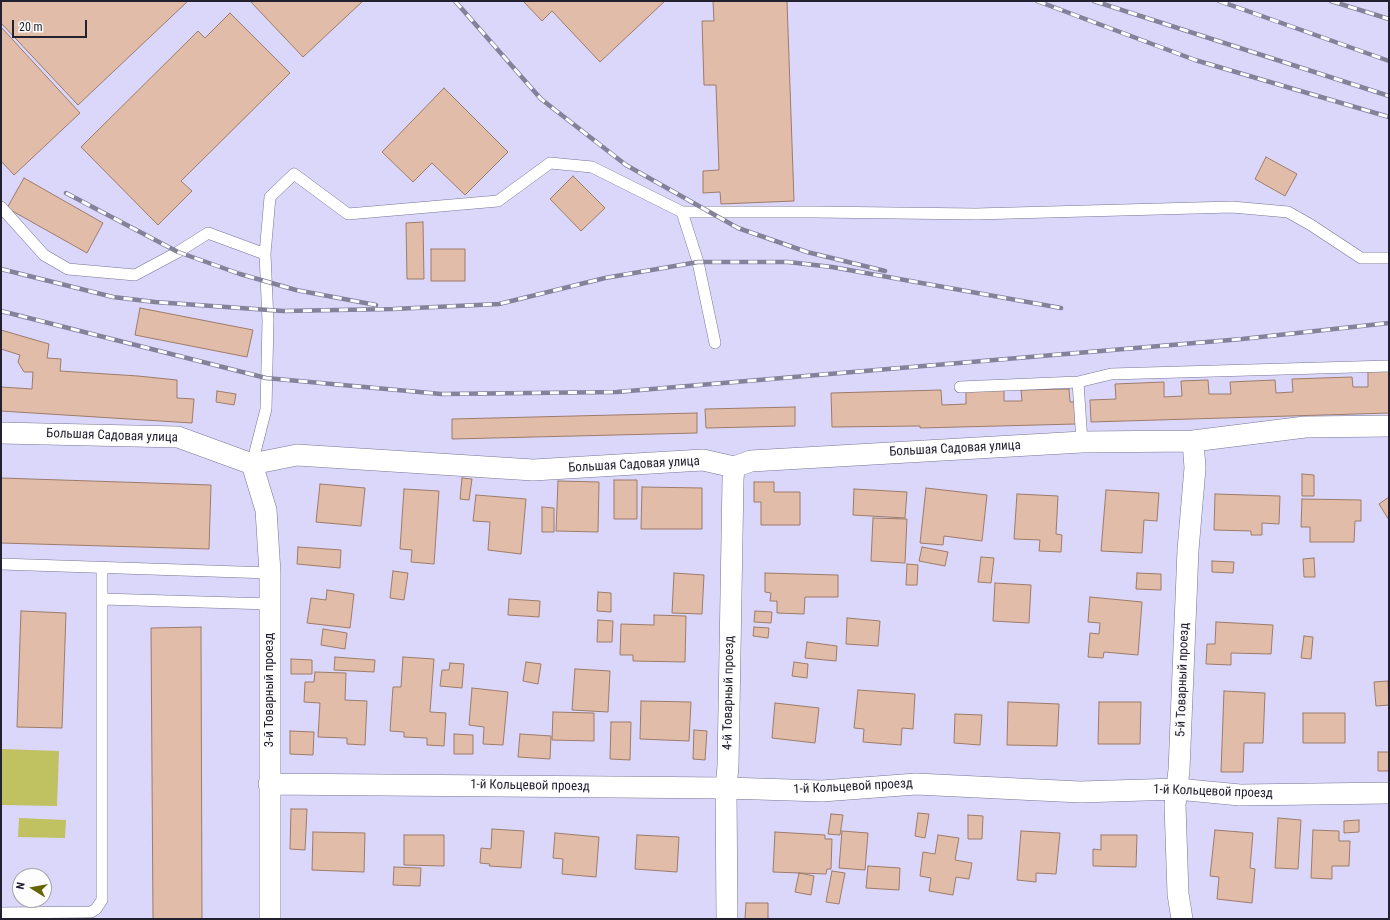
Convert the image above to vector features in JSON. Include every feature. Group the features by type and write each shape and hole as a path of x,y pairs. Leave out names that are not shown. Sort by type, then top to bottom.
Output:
{"street":[{"name":"Большая Садовая улица","path":"1,433 178,437 252,464 297,455 533,470 703,460 734,467 751,461 1082,442 1194,441 1304,427 1389,426"},
{"name":"5-й Товарный проезд","path":"1182,919 1178,887 1175,806 1179,770 1188,550 1195,468 1194,441"},
{"name":"3-й Товарный проезд","path":"252,464 266,510 270,573 270,919"},
{"name":"4-й Товарный проезд","path":"727,919 726,788 728,766 732,488 734,467"},
{"name":"1-й Кольцевой проезд","path":"269,784 726,788 822,791 916,784 1080,792 1177,789 1240,795 1389,793"}],"lane":[{"path":"252,464 266,409 268,321 265,254 270,197 294,174 348,214 498,201 550,163 592,167 682,212 976,214 1232,207 1288,212 1311,225 1361,258 1389,258"},
{"path":"1,207 44,255 68,269 135,275 208,234 265,254"},
{"path":"682,212 698,262 715,343"},
{"path":"960,387 1078,382 1111,374 1389,366"},
{"path":"1078,382 1082,442"},
{"path":"1,564 270,573"},
{"path":"1,912 91,912 96,909 102,900 102,568"},
{"path":"102,599 270,604"}],"shaded area":[{"path":"1,749 59,751 57,806 1,805"},
{"path":"19,818 66,820 65,838 18,837"}],"building":[{"path":"1,1 188,1 78,105 1,23"},
{"path":"250,1 363,1 303,57"},
{"path":"523,1 665,1 600,62 552,11 542,21"},
{"path":"713,1 787,1 794,201 721,204 720,192 703,193 703,171 719,170 716,85 704,85 702,21 714,21"},
{"path":"230,13 290,73 181,181 192,191 158,225 81,147 198,31 205,38"},
{"path":"1,27 80,113 14,175 1,161"},
{"path":"444,88 508,152 465,195 432,163 413,182 382,152"},
{"path":"1266,157 1297,174 1285,196 1255,179"},
{"path":"573,176 605,208 581,231 550,199"},
{"path":"24,178 103,223 87,253 7,208"},
{"path":"423,222 424,279 407,279 406,223"},
{"path":"431,249 465,249 465,281 431,281"},
{"path":"140,308 253,330 247,357 135,335"},
{"path":"1,330 49,344 47,358 61,359 60,371 177,380 177,398 194,399 192,423 1,411 1,387 32,389 33,372 24,372 18,362 20,355 1,349"},
{"path":"1368,371 1389,371 1389,413 1091,422 1090,400 1116,399 1115,384 1164,382 1164,397 1182,396 1181,381 1208,380 1209,394 1231,394 1230,382 1275,380 1276,393 1293,392 1292,379 1352,377 1353,387 1368,387"},
{"path":"1069,389 1070,402 1076,402 1076,424 920,428 920,426 832,427 831,393 941,390 942,405 966,404 966,391 1004,390 1004,401 1022,401 1021,390"},
{"path":"217,391 236,394 234,405 216,402"},
{"path":"795,407 795,426 706,428 705,409"},
{"path":"697,413 697,433 452,439 452,419"},
{"path":"1302,474 1314,475 1314,496 1302,496"},
{"path":"1,478 211,485 209,549 1,543"},
{"path":"462,478 472,479 469,500 460,499"},
{"path":"614,480 637,480 637,519 614,519"},
{"path":"558,481 599,482 598,532 556,531"},
{"path":"754,482 774,482 774,492 800,492 800,525 761,525 761,502 754,502"},
{"path":"320,484 365,488 361,526 316,522"},
{"path":"642,487 702,488 702,529 641,529"},
{"path":"926,488 987,495 982,541 944,536 943,545 920,543"},
{"path":"404,489 439,491 434,564 411,562 412,550 400,549"},
{"path":"854,489 907,492 905,518 853,515"},
{"path":"1106,490 1159,493 1157,521 1144,520 1142,553 1101,551"},
{"path":"1017,494 1058,496 1056,534 1062,535 1061,552 1039,551 1040,540 1014,539"},
{"path":"1215,494 1280,496 1279,524 1262,523 1262,535 1251,535 1251,531 1214,530"},
{"path":"476,495 526,499 521,554 488,550 490,522 473,521"},
{"path":"1389,497 1389,520 1379,504"},
{"path":"1302,499 1361,500 1361,521 1355,521 1354,542 1310,542 1310,527 1301,527"},
{"path":"542,507 554,508 554,532 542,532"},
{"path":"873,518 907,519 905,563 871,561"},
{"path":"298,547 341,550 340,568 297,564"},
{"path":"922,547 948,552 945,566 919,561"},
{"path":"981,557 994,558 991,583 978,582"},
{"path":"1314,558 1315,577 1304,577 1303,559"},
{"path":"1212,561 1234,562 1233,573 1212,572"},
{"path":"907,564 918,565 917,585 906,585"},
{"path":"393,571 408,573 404,600 390,598"},
{"path":"674,573 704,575 702,614 672,613"},
{"path":"765,573 838,575 838,597 805,597 804,614 777,613 777,601 770,601 771,593 765,592"},
{"path":"1137,573 1161,574 1161,590 1136,589"},
{"path":"995,583 1031,585 1029,623 993,621"},
{"path":"327,590 354,594 350,628 307,623 311,598 326,600"},
{"path":"598,592 611,593 611,612 597,611"},
{"path":"1090,597 1142,602 1138,655 1104,652 1103,658 1088,657 1090,633 1099,634 1100,623 1088,622"},
{"path":"509,599 540,601 539,617 508,615"},
{"path":"21,611 66,613 62,728 17,727"},
{"path":"755,611 772,612 771,623 754,622"},
{"path":"654,615 686,616 685,662 633,661 633,655 620,655 621,624 654,625"},
{"path":"847,618 880,621 878,646 846,644"},
{"path":"598,620 613,621 612,642 597,642"},
{"path":"1216,622 1273,625 1271,654 1231,653 1231,665 1206,664 1207,644 1215,644"},
{"path":"201,627 202,919 153,919 151,628"},
{"path":"754,627 769,628 768,638 753,636"},
{"path":"323,629 347,633 345,649 321,645"},
{"path":"1304,636 1313,637 1311,659 1301,658"},
{"path":"807,642 837,646 836,661 805,658"},
{"path":"335,657 375,660 374,672 334,670"},
{"path":"403,657 434,659 430,712 446,713 444,746 427,745 427,738 404,737 404,732 390,731 393,687 401,687"},
{"path":"291,659 312,660 312,674 291,674"},
{"path":"526,662 541,664 538,684 523,681"},
{"path":"794,662 808,664 807,678 792,676"},
{"path":"450,663 464,664 462,688 440,686 442,670 449,670"},
{"path":"575,669 610,671 608,712 572,710"},
{"path":"315,672 346,673 345,700 367,701 365,745 347,744 347,738 318,737 320,703 304,702 305,682 314,682"},
{"path":"1388,681 1389,705 1376,706 1374,682"},
{"path":"472,688 508,692 503,745 483,744 484,727 469,725"},
{"path":"858,690 915,694 913,729 902,728 901,745 863,742 864,729 854,728"},
{"path":"1224,691 1265,693 1263,743 1244,743 1243,772 1221,772"},
{"path":"641,701 691,702 689,741 640,739"},
{"path":"1008,702 1059,704 1057,746 1007,745"},
{"path":"1099,702 1141,702 1140,744 1098,744"},
{"path":"775,703 819,708 815,743 772,738"},
{"path":"553,712 594,713 594,741 552,740"},
{"path":"1303,713 1345,713 1345,743 1303,743"},
{"path":"955,714 982,715 980,745 954,743"},
{"path":"611,722 631,722 630,760 610,759"},
{"path":"694,730 707,731 705,760 693,759"},
{"path":"290,731 314,732 313,755 290,754"},
{"path":"454,734 473,735 473,754 454,754"},
{"path":"520,734 551,736 550,759 518,757"},
{"path":"1378,752 1389,752 1389,771 1378,771"},
{"path":"291,809 307,809 305,850 290,849"},
{"path":"918,813 929,814 925,838 915,836"},
{"path":"831,814 843,815 840,835 828,834"},
{"path":"968,815 983,816 982,839 968,839"},
{"path":"1278,818 1301,820 1298,869 1275,868"},
{"path":"1359,820 1359,832 1344,833 1344,821"},
{"path":"492,829 524,831 521,868 489,866 490,864 480,863 481,848 491,849"},
{"path":"1215,830 1253,833 1250,868 1255,869 1252,903 1217,899 1219,877 1210,876"},
{"path":"1313,830 1339,831 1339,841 1350,841 1349,866 1332,866 1332,879 1311,878"},
{"path":"842,831 868,833 865,870 839,868"},
{"path":"1021,831 1060,833 1056,874 1036,873 1036,882 1017,880"},
{"path":"313,832 365,833 364,872 312,870"},
{"path":"775,832 825,835 825,839 832,839 831,869 827,869 826,874 773,872"},
{"path":"555,833 599,837 596,877 562,874 563,859 553,858"},
{"path":"404,835 444,835 444,866 404,865"},
{"path":"637,835 679,837 677,872 635,869"},
{"path":"938,835 959,838 955,860 972,863 969,879 956,877 953,895 929,891 931,878 920,876 923,852 935,854"},
{"path":"1101,835 1137,835 1136,867 1093,866 1093,849 1101,850"},
{"path":"868,866 900,868 899,890 866,888"},
{"path":"394,867 421,868 420,886 393,885"},
{"path":"832,871 845,873 839,904 826,902"},
{"path":"799,873 814,876 811,895 795,892"},
{"path":"746,903 768,903 768,919 745,919"}],"railway":[{"path":"455,1 541,99 626,165 738,228 807,252 885,271"},
{"path":"1037,1 1195,60 1389,117"},
{"path":"1094,1 1389,96"},
{"path":"1219,1 1389,61"},
{"path":"1331,1 1389,19"},
{"path":"66,193 178,252 240,274 296,290 376,305"},
{"path":"1,269 113,297 155,302 283,311 393,309 499,304 605,278 698,262 788,262 832,267 1061,308"},
{"path":"1,311 266,378 441,394 617,392 1242,339 1389,323"}]}
